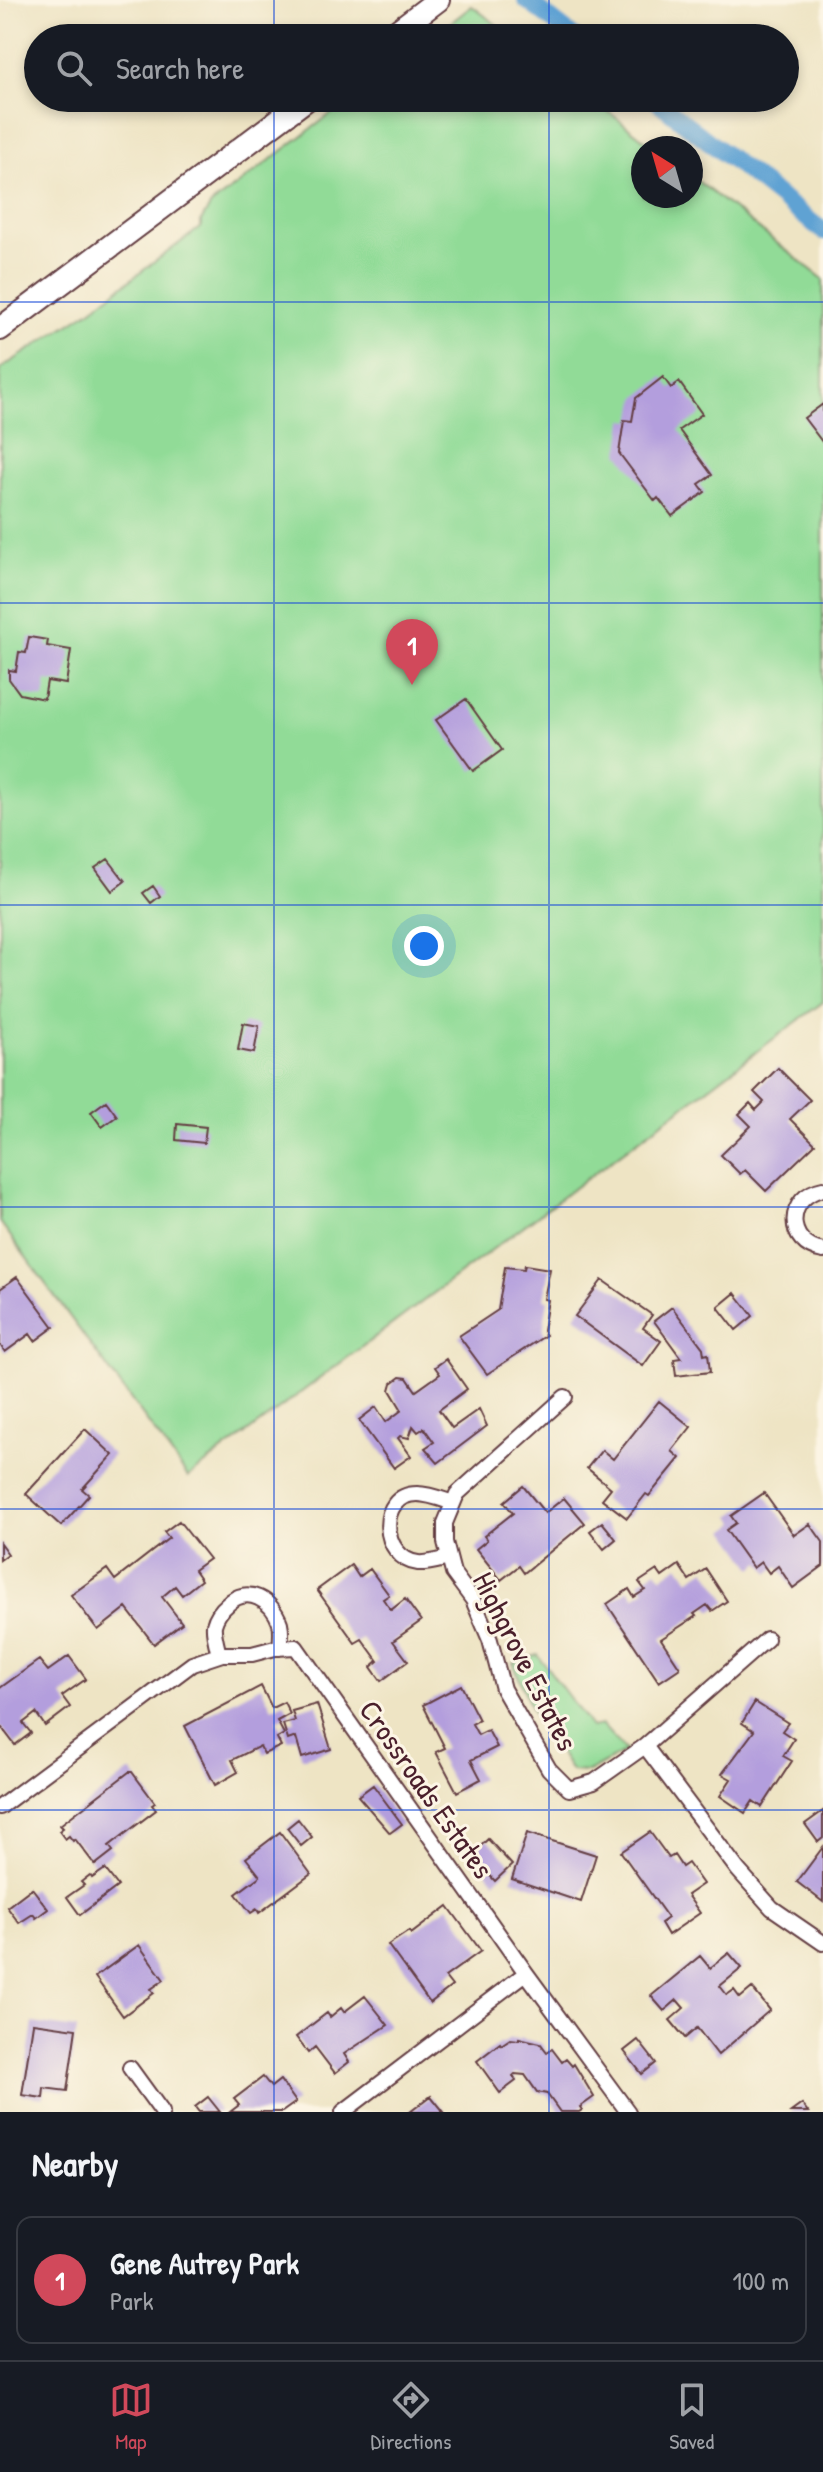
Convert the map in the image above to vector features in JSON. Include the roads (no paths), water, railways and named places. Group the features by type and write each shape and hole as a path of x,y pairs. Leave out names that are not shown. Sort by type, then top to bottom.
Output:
{"main road":[{"path":"406,24 438,0"},
{"path":"0,329 289,112"}],"street":[{"path":"823,1189 809,1193 797,1205 794,1221 797,1234 805,1245 823,1251"},
{"path":"453,1503 457,1494 565,1397"},
{"name":"Highgrove Estates","path":"449,1558 417,1563 406,1558 389,1540 387,1527 390,1510 401,1498 414,1494 453,1503 445,1523 445,1542 453,1573 473,1600 490,1640 503,1689 549,1769 569,1789 594,1782 645,1746 767,1639"},
{"path":"0,1807 192,1664 219,1655 252,1654 280,1648 279,1622 262,1598 248,1594 235,1597 218,1615 214,1626 219,1655"},
{"name":"Crossroads Estates","path":"280,1648 296,1647 628,2112"},
{"path":"645,1746 738,1870 772,1908 823,1943"},
{"path":"343,2112 526,1973"},
{"path":"130,2068 162,2112"}],"waterway":[{"path":"526,0 557,24"},
{"path":"671,112 823,231"}],"place":[{"name":"Gene Autrey Park","path":"412,685"}]}
